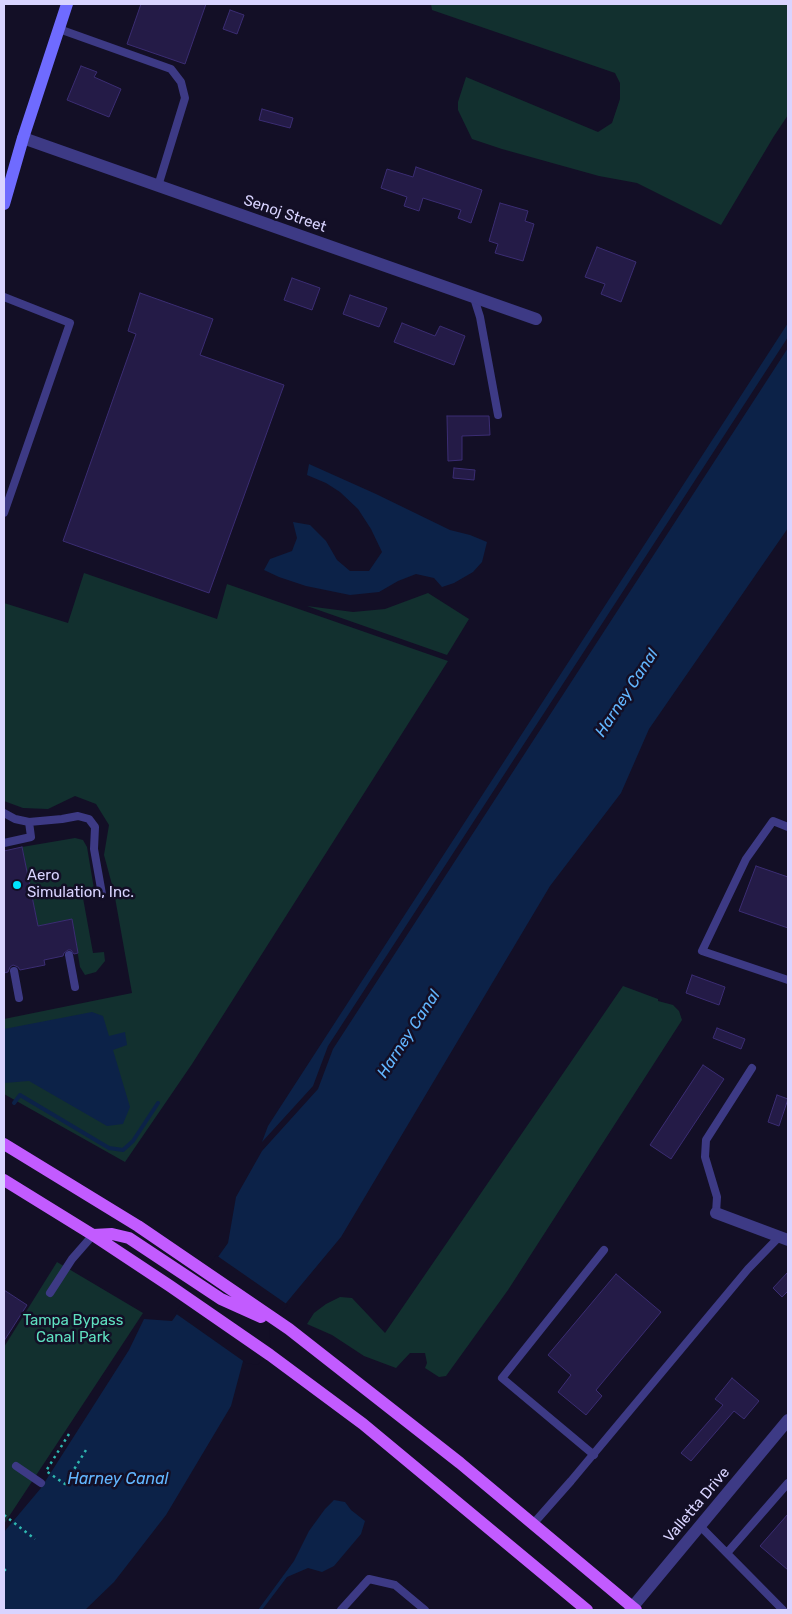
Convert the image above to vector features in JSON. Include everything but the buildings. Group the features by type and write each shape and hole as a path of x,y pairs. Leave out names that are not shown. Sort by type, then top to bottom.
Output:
{"main road":[{"path":"4,1144 189,1260 289,1329 460,1463 633,1609"},
{"path":"4,1180 93,1235 270,1355 370,1430 587,1610"},
{"path":"93,1235 112,1234 129,1238 221,1299 289,1329"}],"street":[{"path":"4,204 22,138 59,29 64,5"},
{"name":"Senoj Street","path":"22,138 536,319"},
{"path":"716,1213 784,1238"},
{"name":"Valletta Drive","path":"633,1609 788,1420"}],"lane":[{"path":"59,29 171,70 181,82 185,98 158,186"},
{"path":"4,298 70,323 4,514"},
{"path":"474,298 480,317 498,415"},
{"path":"4,813 15,819 29,822 78,816 89,819 94,827 94,848 102,894"},
{"path":"788,826 773,821 746,859 702,951 788,980"},
{"path":"4,843 31,837 29,822"},
{"path":"69,955 75,987"},
{"path":"14,971 19,998"},
{"path":"716,1213 718,1197 705,1157 706,1140 752,1068"},
{"path":"50,1293 72,1259 93,1235"},
{"path":"533,1524 594,1455 748,1269 784,1238"},
{"path":"594,1455 502,1378 604,1250"},
{"path":"16,1466 41,1483"},
{"path":"727,1553 788,1483"},
{"path":"700,1526 783,1610"},
{"path":"342,1610 369,1579 395,1585 425,1610"}],"path":[{"path":"69,1434 46,1471 65,1484 86,1450"},
{"path":"4,1515 35,1538"}],"green space":[{"path":"431,4 788,4 788,115 721,225 637,183 599,176 472,139 458,110 458,102 466,77 598,132 612,123 620,99 620,83 615,73 432,10"},
{"path":"84,573 217,619 227,584 448,661 192,1064 125,1162 4,1094 4,1019 132,993 114,892 104,855 109,825 96,804 75,796 48,809 23,808 4,801 4,603 68,623"},
{"path":"428,593 469,619 447,655 307,606 353,612 385,609"},
{"path":"75,838 83,840 87,847 95,895 83,898 93,953 104,952 105,961 96,972 85,975 80,967 72,919 38,926 22,847"},
{"path":"623,986 658,999 658,1001 673,1005 679,1011 682,1020 508,1290 446,1376 439,1377 425,1368 427,1363 425,1353 410,1353 396,1368 364,1356 332,1335 307,1324 314,1313 326,1304 340,1297 352,1298 385,1333"},
{"name":"Tampa Bypass Canal Park","path":"57,1262 143,1313 4,1524 4,1347"}],"water":[{"path":"788,323 788,337 328,1046 313,1086 262,1142 268,1126"},
{"name":"Harney Canal","path":"788,348 788,528 649,729 621,793 550,886 341,1237 267,1326 243,1361 231,1406 166,1515 114,1582 85,1610 4,1610 4,1532 41,1488 129,1350 144,1319 172,1321 228,1243 236,1197 262,1151 318,1089 333,1049"},
{"path":"309,464 450,530 487,542 482,562 473,572 454,583 442,587 434,578 416,574 398,581 379,592 350,595 306,586 264,570 270,559 292,551 297,538 293,522 310,525 326,541 337,560 350,571 369,571 382,552 371,529 358,509 340,492 326,483 307,475"},
{"path":"92,1012 103,1016 109,1036 125,1032 127,1045 113,1050 130,1107 123,1124 107,1126 29,1081 4,1083 4,1029"},
{"path":"334,1500 345,1502 351,1510 365,1521 361,1534 334,1566 322,1572 308,1568 287,1577 262,1610 258,1610 294,1561 309,1531"}],"pier":[{"path":"216,1255 288,1305 269,1327 271,1350 258,1365 246,1363 175,1313"}],"waterway":[{"path":"14,1103 20,1095 109,1148 123,1150 133,1141 158,1103"}],"place":[{"name":"Aero Simulation, Inc.","path":"17,885"}]}
